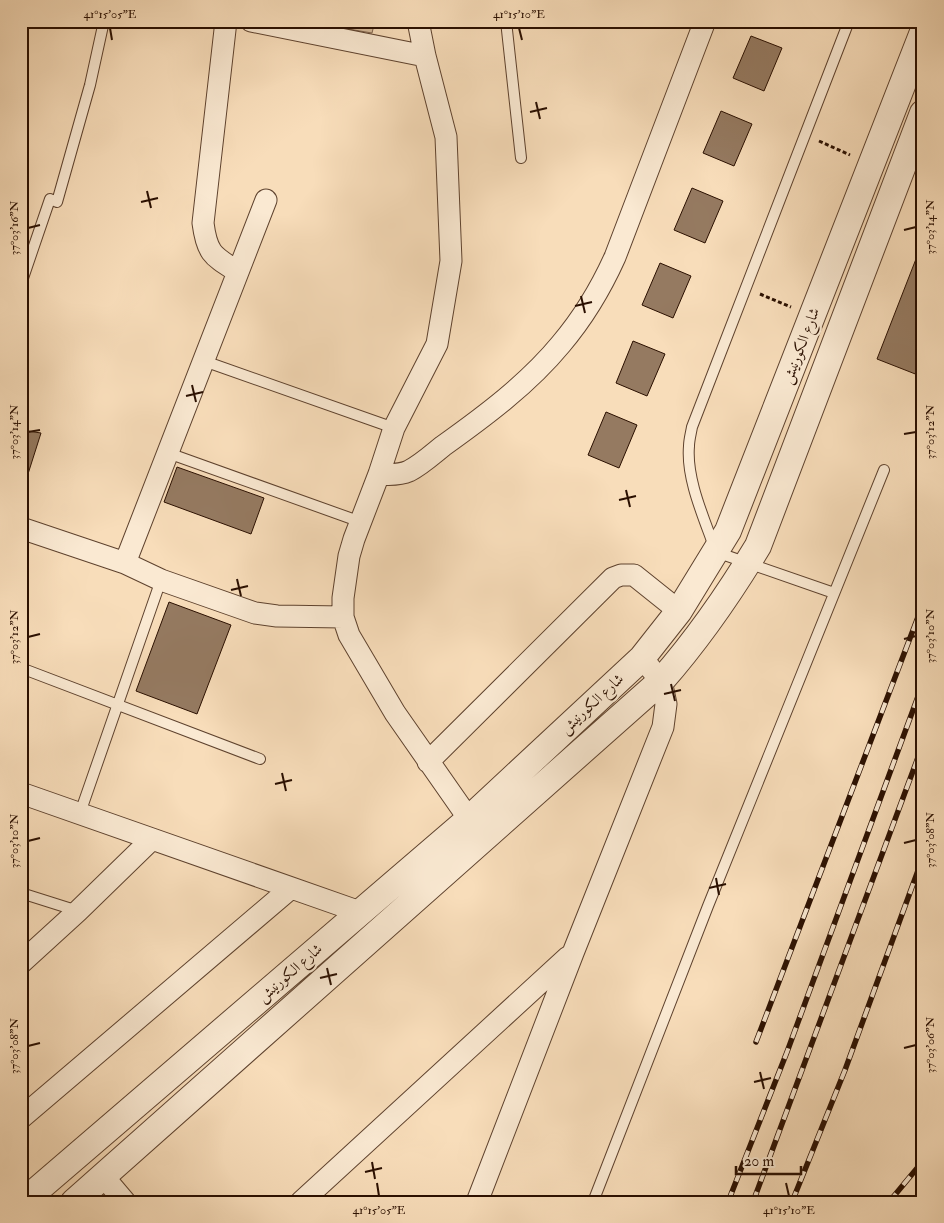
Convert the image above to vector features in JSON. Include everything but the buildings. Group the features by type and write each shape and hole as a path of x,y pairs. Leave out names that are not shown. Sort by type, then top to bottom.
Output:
{"street":[{"path":"226,21 202,223 205,239 214,256 238,272"},
{"path":"250,21 425,56"},
{"path":"418,21 446,137 451,261 437,344 394,428 349,556 343,598 343,617 349,635 395,713 468,819"},
{"path":"379,474 394,475 410,470 506,399 561,344 583,314 603,284 615,257 705,21"},
{"name":"شارع الكورنيش","path":"23,1202 468,819 642,658 679,611 728,531 923,32"},
{"name":"شارع الكورنيش","path":"74,1202 661,681 691,646 726,597 758,546 923,112"},
{"path":"125,563 266,200"},
{"path":"21,528 125,563 162,580 255,613 277,616 343,617"},
{"path":"428,762 613,578 621,575 634,575 679,611"},
{"path":"477,1202 663,727 666,704 661,681 642,658"},
{"path":"21,793 360,912"},
{"path":"24,958 78,911 152,839"},
{"path":"21,1118 291,888"},
{"path":"301,1202 573,953"},
{"path":"103,1176 125,1202"}],"lane":[{"path":"21,284 50,199 57,202 90,85 104,21"},
{"path":"506,21 521,158"},
{"path":"834,593 716,552 694,487 690,471 689,447 692,427 849,21"},
{"path":"204,361 394,428"},
{"path":"168,453 361,522"},
{"path":"593,1202 708,906 884,470"},
{"path":"80,814 162,580"},
{"path":"21,668 260,760"},
{"path":"21,894 78,911"}],"path":[{"path":"805,135 871,165"},
{"path":"746,288 812,316"}],"shaded area":[{"path":"300,21 375,21 372,33"}],"railway":[{"path":"756,1042 923,604"},
{"path":"728,1202 787,1052 923,683"},
{"path":"753,1202 923,744"},
{"path":"792,1202 845,1070 923,857"},
{"path":"889,1202 923,1161"}]}
